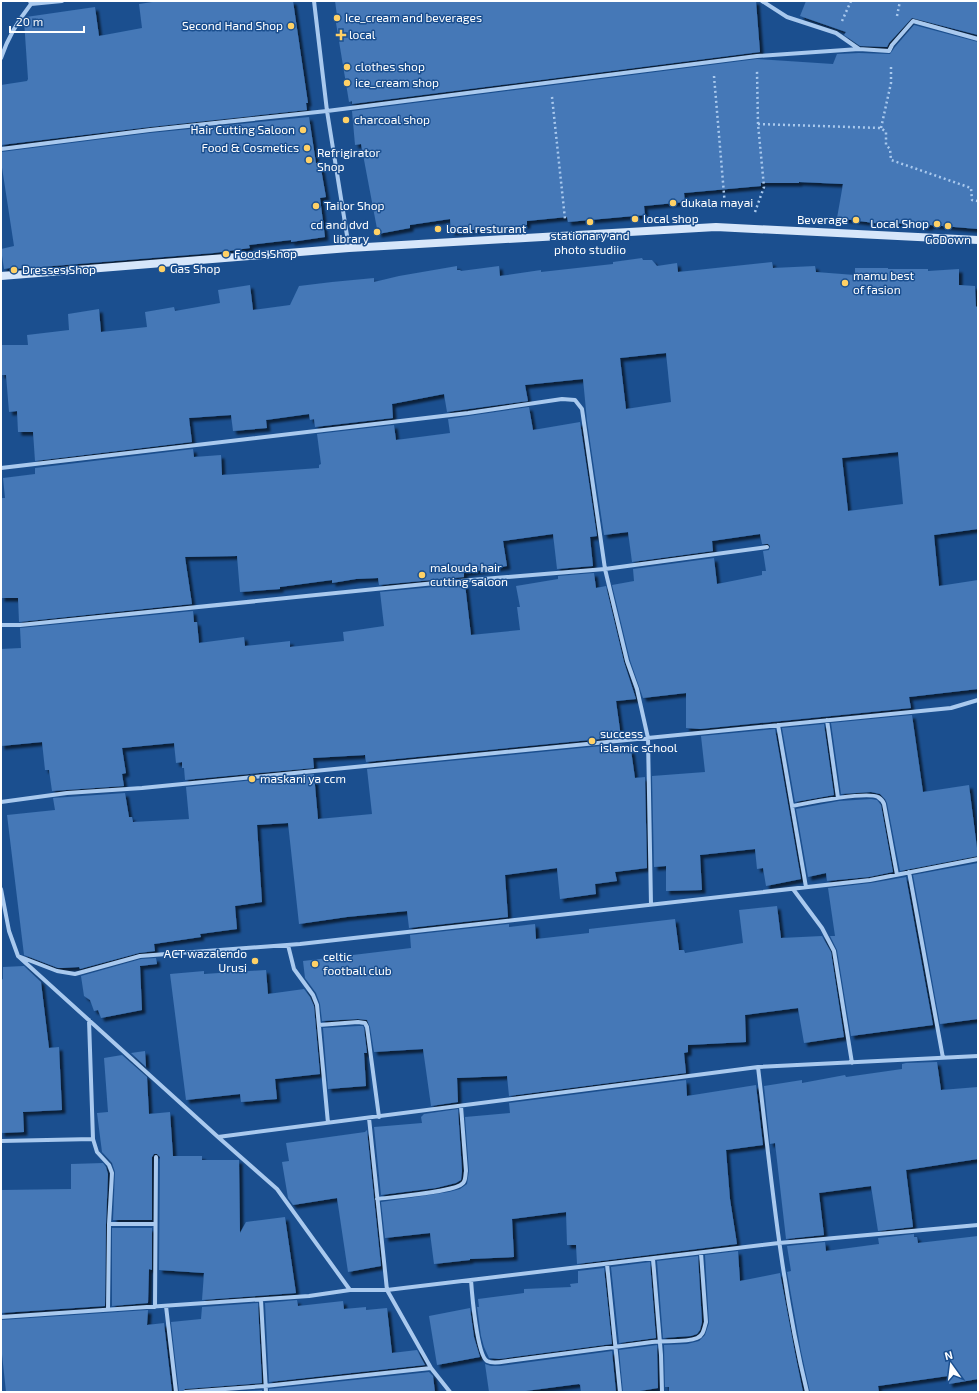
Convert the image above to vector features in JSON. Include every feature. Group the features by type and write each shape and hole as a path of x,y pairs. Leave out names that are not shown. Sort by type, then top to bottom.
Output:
{"main road":[{"path":"1,276 349,248 716,227 978,240"}],"street":[{"path":"1,58 6,43 17,22 31,3 62,1"},
{"path":"314,1 327,111 349,248"},
{"path":"762,1 787,17 836,33 859,49"},
{"path":"1,149 150,130 327,111 757,56 859,49 889,51 892,45 913,22 978,39"},
{"path":"1,468 468,413 562,399 575,400 582,409 605,569 627,661 637,689 648,738 651,905"},
{"path":"1,625 20,625 435,583 605,569 767,547"},
{"path":"1,802 67,793 158,786 951,708 978,700"},
{"path":"827,720 838,798"},
{"path":"778,725 806,887"},
{"path":"792,806 838,798 878,797 884,804 897,874"},
{"path":"18,956 57,971 74,974 140,956 288,945 793,889 870,880 978,859"},
{"path":"909,872 944,1058"},
{"path":"1,889 8,931 18,956 277,1189 350,1290"},
{"path":"793,889 822,928 834,951 852,1062"},
{"path":"288,945 294,969 313,995 317,1005 328,1123"},
{"path":"89,1020 93,1139 97,1152 109,1165 112,1173 109,1224 108,1310"},
{"path":"319,1024 365,1023 367,1027 379,1116"},
{"path":"218,1137 758,1067 978,1056"},
{"path":"758,1067 779,1244 796,1346 807,1392"},
{"path":"378,1199 455,1188 464,1183 466,1171 461,1106"},
{"path":"369,1118 387,1290 431,1368 450,1392"},
{"path":"1,1141 93,1139"},
{"path":"155,1307 156,1157"},
{"path":"109,1224 155,1224"},
{"path":"1,1317 261,1300 309,1296 350,1290 387,1290 779,1244 978,1225"},
{"path":"470,1280 478,1342 482,1356 492,1363 615,1346 692,1339 699,1337 703,1332 706,1322 701,1253"},
{"path":"653,1259 660,1341 662,1392"},
{"path":"607,1264 620,1392"},
{"path":"261,1300 266,1392"},
{"path":"166,1306 176,1392"},
{"path":"185,1392 265,1386 431,1368"}],"path":[{"path":"836,33 851,1"},
{"path":"748,228 764,187 758,124 757,56"},
{"path":"712,62 726,206 716,227"},
{"path":"550,83 566,222 563,235"},
{"path":"758,124 881,128 886,132 886,145 890,149 892,160 971,188 972,200 978,201"}],"building":[{"path":"159,1 293,1 308,103 306,103 307,110 1,145 1,85 27,81 28,79 24,20 26,17 95,7 99,36 142,28 139,4"},
{"path":"335,1 756,1 760,52 352,104 352,101 349,102 336,23 338,23"},
{"path":"806,1 978,1 978,35 912,18 887,47 860,46 844,35 846,32 800,16"},
{"path":"914,25 978,42 978,229 930,225 929,227 881,221 881,224 837,218 843,184 799,182 761,183 761,186 684,193 685,202 644,206 645,215 568,222 567,217 527,221 527,225 451,232 450,219 410,225 410,228 378,234 361,144 355,145 352,111 757,59 833,64 837,54 890,54"},
{"path":"309,117 316,163 320,163 326,197 320,198 325,237 291,242 291,240 249,245 250,248 214,253 4,269 1,249 14,246 1,161 1,152 150,133"},
{"path":"642,258 643,260 652,260 657,266 677,263 678,272 772,262 773,268 815,266 816,272 855,275 855,268 928,269 928,271 959,269 959,285 975,286 976,307 978,306 978,529 934,535 939,586 978,580 978,689 909,697 911,708 700,729 686,728 686,693 643,698 630,660 612,585 634,581 633,569 714,558 717,584 762,575 762,571 766,571 763,551 769,550 770,546 768,544 762,544 760,534 712,541 713,551 632,562 628,532 604,535 587,421 583,379 525,385 528,401 447,412 444,394 392,404 393,418 315,427 314,419 310,420 309,414 266,420 267,428 233,431 231,415 189,418 192,442 35,461 33,432 18,432 17,411 9,412 6,375 1,375 1,345 28,345 27,335 69,330 68,314 99,309 101,332 147,327 145,312 174,307 175,311 220,303 218,290 250,285 253,310 290,305 299,286 374,278 374,282 457,266 457,270 461,271 499,266 500,276 541,270 541,272 613,264 613,262","holes":["666,353 671,402 626,409 620,358","898,452 903,504 848,511 842,458"]},
{"path":"529,407 533,430 580,422 597,536 590,537 593,566 557,569 553,534 503,541 507,566 464,573 464,577 379,585 378,578 356,579 332,583 332,580 280,587 280,589 240,592 237,556 185,557 192,604 19,622 18,598 1,598 1,498 5,498 3,478 35,474 35,468 193,449 194,457 221,455 222,475 319,468 319,465 321,464 317,434 394,425 396,440 450,433 448,419"},
{"path":"594,573 596,588 606,586 624,662 636,699 616,701 621,737 366,762 365,755 313,758 314,768 185,780 182,762 176,763 174,743 122,748 126,773 122,774 124,786 52,791 49,770 45,770 42,742 1,746 1,649 21,648 20,628 193,611 194,622 197,622 199,643 244,637 245,646 290,641 290,647 344,641 343,632 384,626 380,592 465,584 471,635 520,630 517,607 520,607 516,586 558,579 558,576"},
{"path":"912,715 923,792 969,785 978,856 900,871 885,799 880,794 871,792 841,794 831,723"},
{"path":"824,724 834,795 795,802 782,728"},
{"path":"775,729 801,879 766,886 763,868 757,869 755,849 700,855 702,890 666,891 666,866 654,867 652,776 705,772 701,736"},
{"path":"622,744 623,751 631,750 635,778 645,777 647,868 615,872 617,881 595,884 596,894 560,899 557,868 505,875 508,917 409,928 407,911 347,917 299,924 288,823 257,825 262,902 235,906 237,929 200,934 201,937 154,944 155,951 139,953 80,969 79,967 58,968 24,955 7,815 55,810 53,798 125,793 129,817 132,817 133,822 189,819 186,787 314,774 318,819 372,814 367,769"},
{"path":"877,800 881,805 893,872 869,877 827,881 826,873 808,877 796,809 839,801"},
{"path":"978,863 978,1019 940,1024 913,875"},
{"path":"906,877 933,1025 851,1036 837,950 830,936 835,936 828,888"},
{"path":"777,906 781,938 822,936 831,952 844,1037 804,1043 798,1008 745,1015 746,1042 688,1045 688,1052 684,1053 686,1073 509,1096 507,1076 457,1078 458,1102 431,1106 423,1049 374,1052 370,1027 367,1020 322,1021 320,1004 316,993 305,978 303,961 411,948 410,935 509,924 509,927 535,924 536,939 589,933 589,929 675,919 679,950 684,950 685,953 743,943 739,910"},
{"path":"156,958 157,964 140,966 142,1010 101,1018 98,1010 94,1011 90,1000 84,996 81,976 141,959"},
{"path":"24,966 41,982 49,1048 59,1047 62,1110 23,1112 24,1132 1,1133 1,980 3,979 3,967"},
{"path":"266,970 268,994 304,989 310,997 314,1006 320,1074 275,1079 277,1099 241,1102 240,1094 186,1100 170,974 204,971 204,974"},
{"path":"363,1026 367,1053 364,1053 366,1086 328,1089 323,1028"},
{"path":"145,1051 146,1067 131,1053"},
{"path":"122,1055 147,1077 149,1114 170,1112 173,1156 202,1156 202,1160 239,1160 240,1233 246,1222 285,1217 296,1293 202,1300 204,1273 159,1270 160,1157 157,1154 154,1154 152,1157 152,1220 113,1220 115,1172 112,1163 102,1152 97,1113 108,1112 104,1058"},
{"path":"937,1062 941,1090 978,1087 978,1159 906,1170 913,1227 878,1231 871,1186 819,1193 824,1235 786,1239 775,1143 770,1144 764,1086 802,1080 802,1083 845,1075 846,1077 902,1069 902,1064 906,1063"},
{"path":"686,1080 687,1096 756,1085 763,1145 726,1150 730,1199 737,1244 577,1264 576,1245 567,1245 566,1212 512,1219 514,1257 470,1259 434,1264 430,1233 385,1238 381,1202 449,1192 460,1189 467,1184 469,1171 465,1117 510,1113 509,1103"},
{"path":"458,1109 462,1171 461,1180 456,1183 436,1188 381,1195 374,1127 422,1123 421,1117 424,1114"},
{"path":"367,1130 381,1266 348,1272 337,1198 293,1205 288,1198 282,1162 289,1161 286,1143 365,1132"},
{"path":"103,1163 108,1174 105,1306 1,1313 1,1190 71,1189 71,1164"},
{"path":"112,1228 152,1228 152,1270 149,1269 148,1303 112,1306"},
{"path":"914,1234 914,1237 917,1237 918,1243 978,1236 978,1379 949,1384 948,1376 878,1386 879,1392 810,1392 787,1272 791,1271 787,1246 825,1242 826,1251 879,1244 878,1238"},
{"path":"738,1251 740,1281 780,1273 803,1392 669,1392 669,1387 665,1387 664,1345 687,1344 699,1341 705,1335 709,1323 705,1255"},
{"path":"698,1256 702,1322 700,1330 697,1334 691,1336 663,1338 657,1261"},
{"path":"650,1262 656,1338 619,1343 611,1267"},
{"path":"604,1268 612,1344 499,1359 489,1358 481,1336 477,1307 479,1307 478,1299 524,1293 524,1289 571,1287 570,1284 578,1283 578,1271"},
{"path":"297,1300 298,1306 343,1301 344,1309 366,1307 366,1310 387,1308 392,1353 417,1350 425,1365 269,1382 265,1303"},
{"path":"258,1303 262,1383 185,1389 182,1392 179,1392 171,1322 201,1319 202,1307"},
{"path":"470,1308 474,1337 480,1357 437,1365 429,1316"},
{"path":"148,1310 147,1325 164,1323 172,1392 6,1392 1,1345 1,1320"},
{"path":"657,1345 658,1388 634,1392 623,1392 619,1350"},
{"path":"612,1351 616,1392 581,1392 579,1384 518,1392 489,1392 485,1364 500,1366"},
{"path":"429,1372 433,1376 435,1392 269,1392 269,1389"},
{"path":"262,1390 262,1392 232,1392"}],"place":[{"name":"Ice_cream and beverages","path":"337,18"},
{"name":"Second Hand Shop","path":"291,26"},
{"name":"local","path":"341,35"},
{"name":"clothes shop","path":"347,67"},
{"name":"ice_cream shop","path":"347,83"},
{"name":"charcoal shop","path":"346,120"},
{"name":"Hair Cutting Saloon","path":"303,130"},
{"name":"Food & Cosmetics","path":"307,148"},
{"name":"Refrigirator Shop","path":"309,160"},
{"name":"dukala mayai","path":"673,203"},
{"name":"Tailor Shop","path":"316,206"},
{"name":"local shop","path":"635,219"},
{"name":"Beverage","path":"856,220"},
{"name":"stationary and photo studiio","path":"590,222"},
{"name":"Local Shop","path":"937,224"},
{"name":"GoDown","path":"948,226"},
{"name":"local resturant","path":"438,229"},
{"name":"cd and dvd library","path":"377,232"},
{"name":"Foods Shop","path":"226,254"},
{"name":"Gas Shop","path":"162,269"},
{"name":"Dresses Shop","path":"14,270"},
{"name":"mamu best of fasion","path":"845,283"},
{"name":"malouda hair cutting saloon","path":"422,575"},
{"name":"success islamic school","path":"592,741"},
{"name":"maskani ya ccm","path":"252,779"},
{"name":"ACT wazalendo Urusi","path":"255,961"},
{"name":"celtic football club","path":"315,964"}]}
